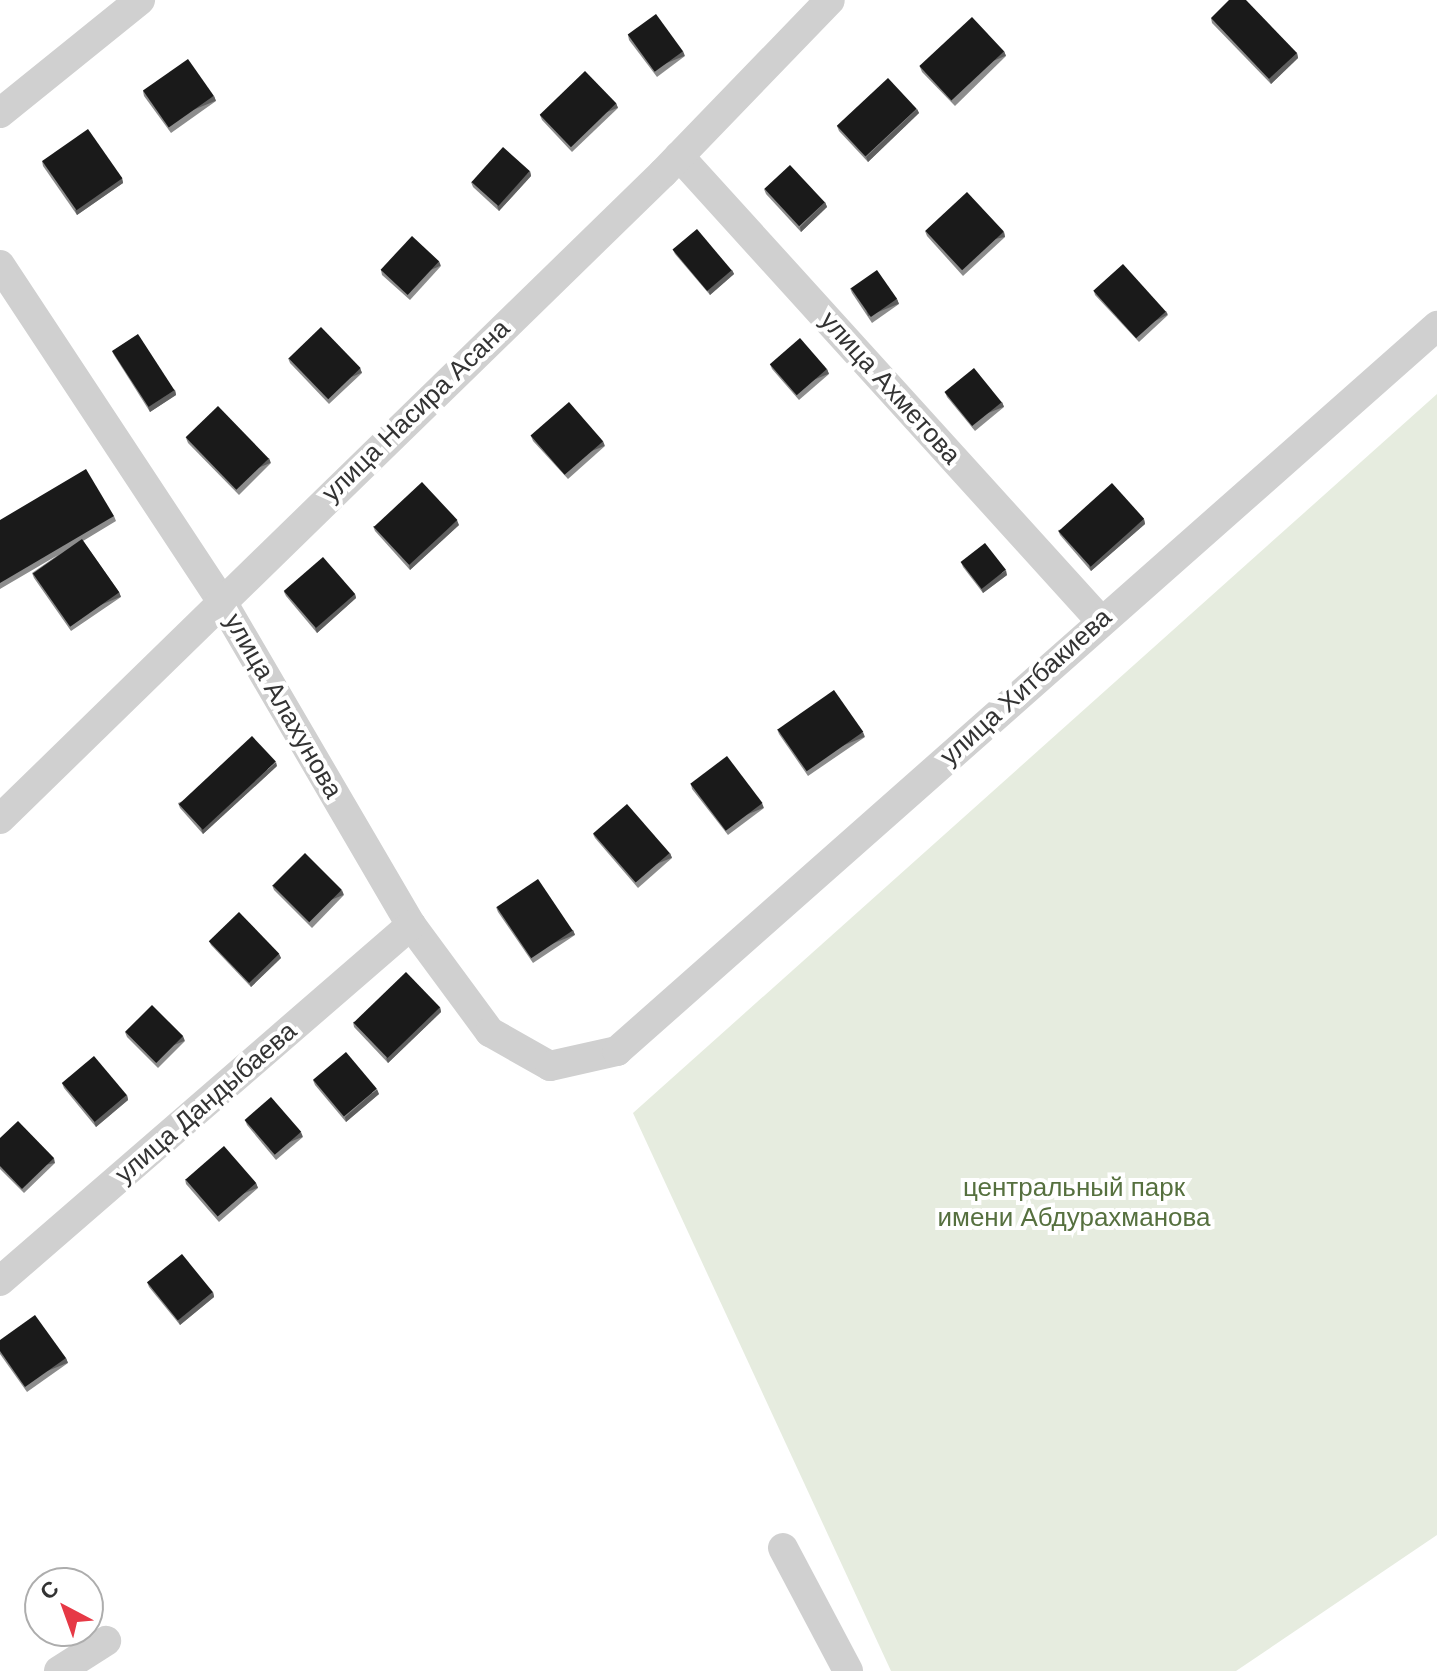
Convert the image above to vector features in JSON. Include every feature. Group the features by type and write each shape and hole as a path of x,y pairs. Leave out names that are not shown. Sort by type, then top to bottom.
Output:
{"street":[{"path":"0,113 140,0"},
{"name":"улица Насира Асана","path":"0,819 679,156 830,0"},
{"name":"улица Ахметова","path":"679,156 1101,621"},
{"name":"улица Алахунова","path":"0,265 221,600 411,925 490,1032 550,1066 617,1051"},
{"name":"улица Хитбакиева","path":"617,1051 1437,326"},
{"name":"улица Дандыбаева","path":"0,1281 411,925"},
{"path":"783,1548 848,1671"},
{"path":"59,1671 106,1641"}],"green space":[{"name":"центральный парк имени Абдурахманова","path":"1437,394 1437,1535 1236,1671 891,1671 633,1113"}],"building":[{"path":"1229,0 1246,0 1297,53 1269,79 1211,18"},
{"path":"656,14 683,51 655,72 628,35"},
{"path":"972,17 1004,51 951,100 919,66"},
{"path":"188,59 214,96 169,127 143,91"},
{"path":"585,71 616,103 571,147 540,115"},
{"path":"888,78 917,109 865,156 837,126"},
{"path":"88,129 122,178 77,210 42,161"},
{"path":"503,147 530,171 498,206 472,182"},
{"path":"790,165 825,202 799,226 764,189"},
{"path":"967,192 1004,231 962,270 925,231"},
{"path":"697,229 732,270 707,291 672,250"},
{"path":"412,236 439,261 408,295 381,270"},
{"path":"1123,264 1166,312 1136,338 1093,291"},
{"path":"877,270 897,299 871,317 851,288"},
{"path":"321,327 361,368 328,399 289,358"},
{"path":"138,334 174,390 148,407 112,351"},
{"path":"800,338 827,369 797,395 770,364"},
{"path":"974,368 1002,402 972,426 944,392"},
{"path":"569,402 603,441 565,475 531,435"},
{"path":"218,406 269,459 236,490 186,437"},
{"path":"86,469 114,516 0,583 0,520"},
{"path":"422,482 457,520 409,565 374,527"},
{"path":"1112,483 1144,519 1091,567 1058,531"},
{"path":"82,539 119,592 70,627 33,573"},
{"path":"985,543 1006,570 982,589 961,562"},
{"path":"323,557 355,594 316,628 284,591"},
{"path":"834,690 863,732 807,771 777,730"},
{"path":"252,736 276,762 203,830 179,804"},
{"path":"727,756 763,803 726,831 690,784"},
{"path":"627,804 670,853 636,883 593,834"},
{"path":"305,853 342,890 309,922 272,886"},
{"path":"538,879 573,930 531,958 497,907"},
{"path":"239,912 279,954 249,983 209,941"},
{"path":"406,972 440,1007 388,1058 353,1023"},
{"path":"152,1005 183,1036 156,1063 125,1032"},
{"path":"346,1052 377,1089 344,1116 313,1080"},
{"path":"94,1056 127,1095 95,1122 62,1083"},
{"path":"271,1097 301,1132 275,1155 245,1120"},
{"path":"18,1121 54,1158 22,1189 0,1166 0,1138"},
{"path":"224,1146 256,1183 218,1216 186,1179"},
{"path":"182,1254 213,1292 178,1320 147,1282"},
{"path":"35,1315 66,1358 25,1387 0,1351 0,1340"}]}
